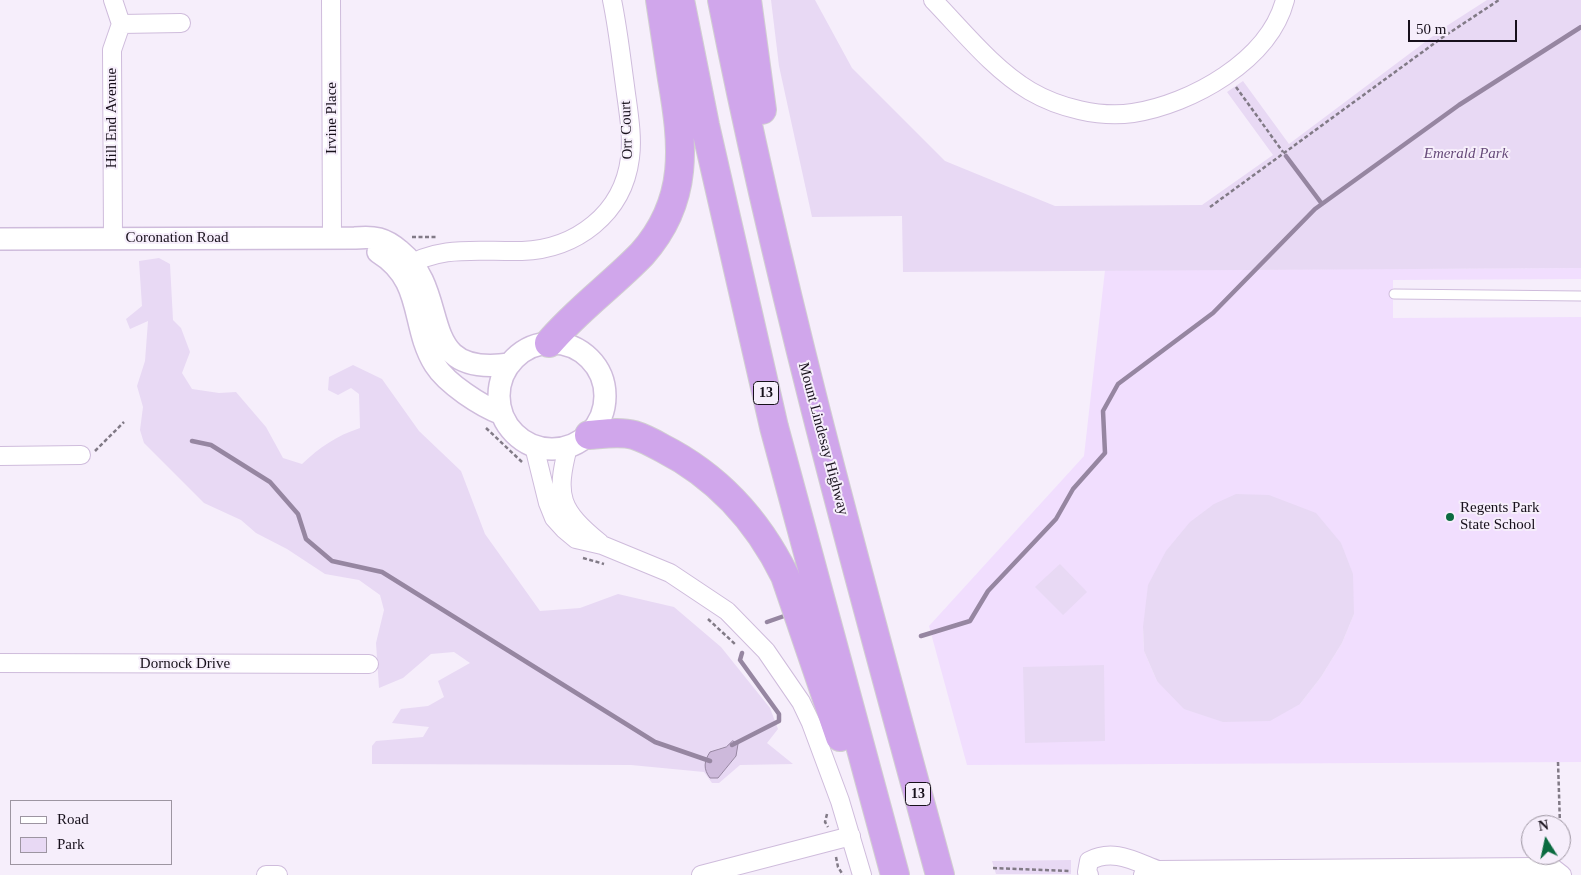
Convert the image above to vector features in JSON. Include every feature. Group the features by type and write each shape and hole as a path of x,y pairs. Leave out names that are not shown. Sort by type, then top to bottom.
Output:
{"highway":[{"path":"549,343 568,320 641,254 658,232 672,203 679,174 682,143 660,0"},
{"name":"13","path":"680,0 705,125 772,417 895,875"},
{"name":"Mount Lindesay Highway","path":"722,0 773,238 813,403 940,875"},
{"path":"747,0 775,195 773,238"},
{"path":"578,441 622,433 635,435 676,455 710,479 744,511 773,551 785,576 845,752 870,782"}],"street":[{"path":"113,0 121,24 181,23"},
{"name":"Irvine Place","path":"332,0 332,237"},
{"name":"Orr Court","path":"407,265 437,253 454,251 545,250 579,237 608,211 620,192 630,158 629,115 612,0"},
{"path":"933,0 1002,71 1031,92 1065,106 1098,113 1132,113 1163,105 1200,91 1223,78 1249,56 1269,32 1285,0"},
{"name":"Hill End Avenue","path":"113,238 112,50 121,24"},
{"name":"Coronation Road","path":"0,239 354,238 385,256 407,265 423,278 438,328 448,350 457,359 473,366 510,364"},
{"name":"Coronation Road","path":"407,265 427,346 435,365 443,375 486,408 502,414"},
{"path":"549,343 564,344 577,349 589,357 598,368 604,382 606,396 604,411 598,424 578,441 551,449 534,446 520,438 509,428 502,414 500,388 510,364 520,353 534,346 549,343"},
{"path":"578,441 560,479 566,507 574,521 602,545"},
{"path":"534,446 548,503 554,518 576,539 602,545 670,573 726,610 766,651 801,702 811,723 851,836 862,875"},
{"path":"0,456 81,455"},
{"name":"Dornock Drive","path":"0,664 369,664"},
{"path":"702,875 851,836"},
{"path":"1088,873 1089,861 1099,856 1116,854 1150,872 1535,867 1553,868 1562,875"},
{"path":"266,875 278,875"}],"lane":[{"path":"1394,294 1581,296"}],"path":[{"path":"1210,207 1443,37 1499,0"},
{"path":"1223,78 1236,87 1284,152"},
{"path":"81,455 92,454 124,422"},
{"path":"1558,762 1560,815"},
{"path":"993,868 1088,873"}],"shaded area":[{"name":"Regents Park State School","path":"1581,268 1581,279 1393,280 1393,318 1581,317 1581,762 967,765 929,626 1084,456 1105,270","holes":["1354,614 1342,643 1321,677 1300,704 1157,681 1144,651 1143,627"]},
{"path":"733,741 738,744 736,756 718,778 710,778 705,765 710,752 726,747"}],"green space":[{"name":"Emerald Park","path":"771,0 815,0 852,68 945,161 1055,206 1202,205 1273,155 1227,92 1243,81 1289,144 1445,27 1487,0 1581,0 1581,268 903,272 902,216 812,217 779,66"},
{"path":"159,258 170,264 173,320 181,328 190,352 182,373 192,389 219,393 236,392 266,427 283,458 302,464 329,443 360,428 359,394 351,388 338,395 328,390 329,377 353,365 382,379 419,431 461,471 485,534 540,611 580,608 618,594 674,607 721,647 770,708 778,729 767,743 793,764 740,765 719,783 712,783 704,772 631,765 372,764 372,746 376,741 423,737 429,727 392,723 401,709 428,706 444,697 438,681 470,663 454,652 431,654 403,678 379,688 376,643 384,610 380,595 359,580 325,574 287,549 256,533 241,520 204,503 144,443 140,430 143,407 137,386 145,361 148,321 130,329 126,319 142,306 139,261","holes":["726,747 736,756 718,778 710,778 717,749"]},
{"path":"1236,494 1269,495 1316,513 1341,543 1353,574 1354,614 1342,643 1321,677 1300,704 1270,721 1223,722 1184,709 1157,681 1144,651 1143,627 1148,585 1166,551 1190,522 1214,504"},
{"path":"1060,564 1087,592 1063,615 1035,587"},
{"path":"1104,665 1105,741 1025,743 1023,667"},
{"path":"1071,860 1071,874 996,874 992,861"}],"waterway":[{"path":"921,636 970,621 988,591 1056,519 1073,489 1105,453 1103,411 1118,384 1213,313 1315,209 1459,105 1581,27"},
{"path":"1286,156 1322,204"},
{"path":"192,441 211,445 270,482 298,514 306,539 332,561 382,572 655,742 710,761"},
{"path":"767,622 787,615"},
{"path":"732,745 779,721 779,714 740,660 742,653"}],"place":[{"name":"Regents Park State School","path":"1450,517"}]}
